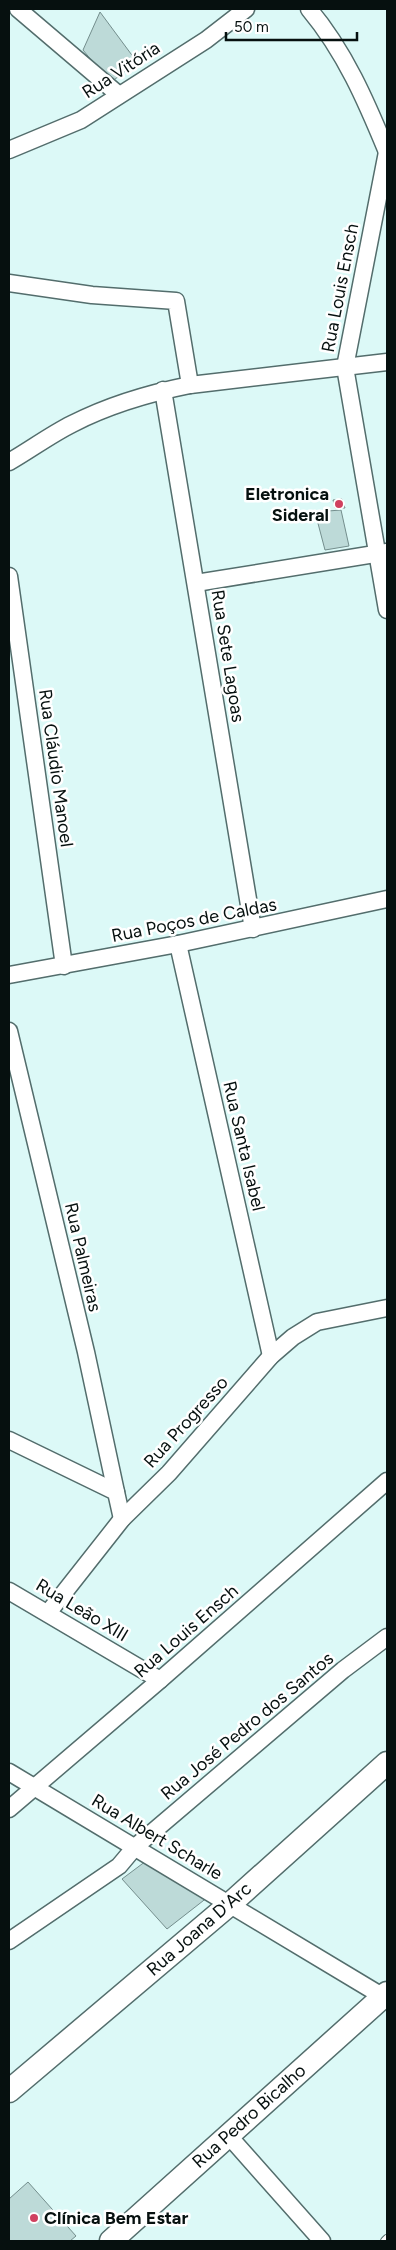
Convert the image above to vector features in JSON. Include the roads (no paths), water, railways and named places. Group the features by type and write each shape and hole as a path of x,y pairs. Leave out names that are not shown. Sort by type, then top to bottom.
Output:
{"street":[{"path":"18,9 119,95"},
{"name":"Rua Vitória","path":"9,150 81,120 206,40 246,9"},
{"path":"309,9 326,29 350,68 387,152"},
{"name":"Rua Louis Ensch","path":"387,152 345,367 382,553 387,610"},
{"path":"9,283 92,296 176,301 190,385"},
{"path":"9,462 72,424 117,405 163,390 190,385 387,362"},
{"name":"Rua Sete Lagoas","path":"163,390 253,929"},
{"path":"196,583 382,553"},
{"name":"Rua Cláudio Manoel","path":"9,576 64,966"},
{"name":"Rua Poços de Caldas","path":"9,974 64,966 178,944 387,899"},
{"name":"Rua Santa Isabel","path":"178,944 271,1356"},
{"name":"Rua Palmeiras","path":"9,1031 86,1352 122,1519"},
{"name":"Rua Progresso","path":"48,1613 122,1519 169,1473 271,1356 293,1337 317,1322 387,1308"},
{"path":"9,1440 116,1492"},
{"name":"Rua Louis Ensch","path":"9,1809 160,1680 387,1481"},
{"name":"Rua Leão XIII","path":"9,1591 160,1680"},
{"name":"Rua José Pedro dos Santos","path":"9,1941 119,1866 135,1847 343,1670 387,1637"},
{"name":"Rua Joana D'Arc","path":"9,2092 230,1904 387,1763"},
{"name":"Rua Albert Scharle","path":"9,1772 386,1996"},
{"name":"Rua Pedro Bicalho","path":"111,2241 386,1996"},
{"path":"228,2135 322,2241"}],"place":[{"name":"Eletronica Sideral","path":"339,504"},
{"name":"Clínica Bem Estar","path":"34,2218"}]}
